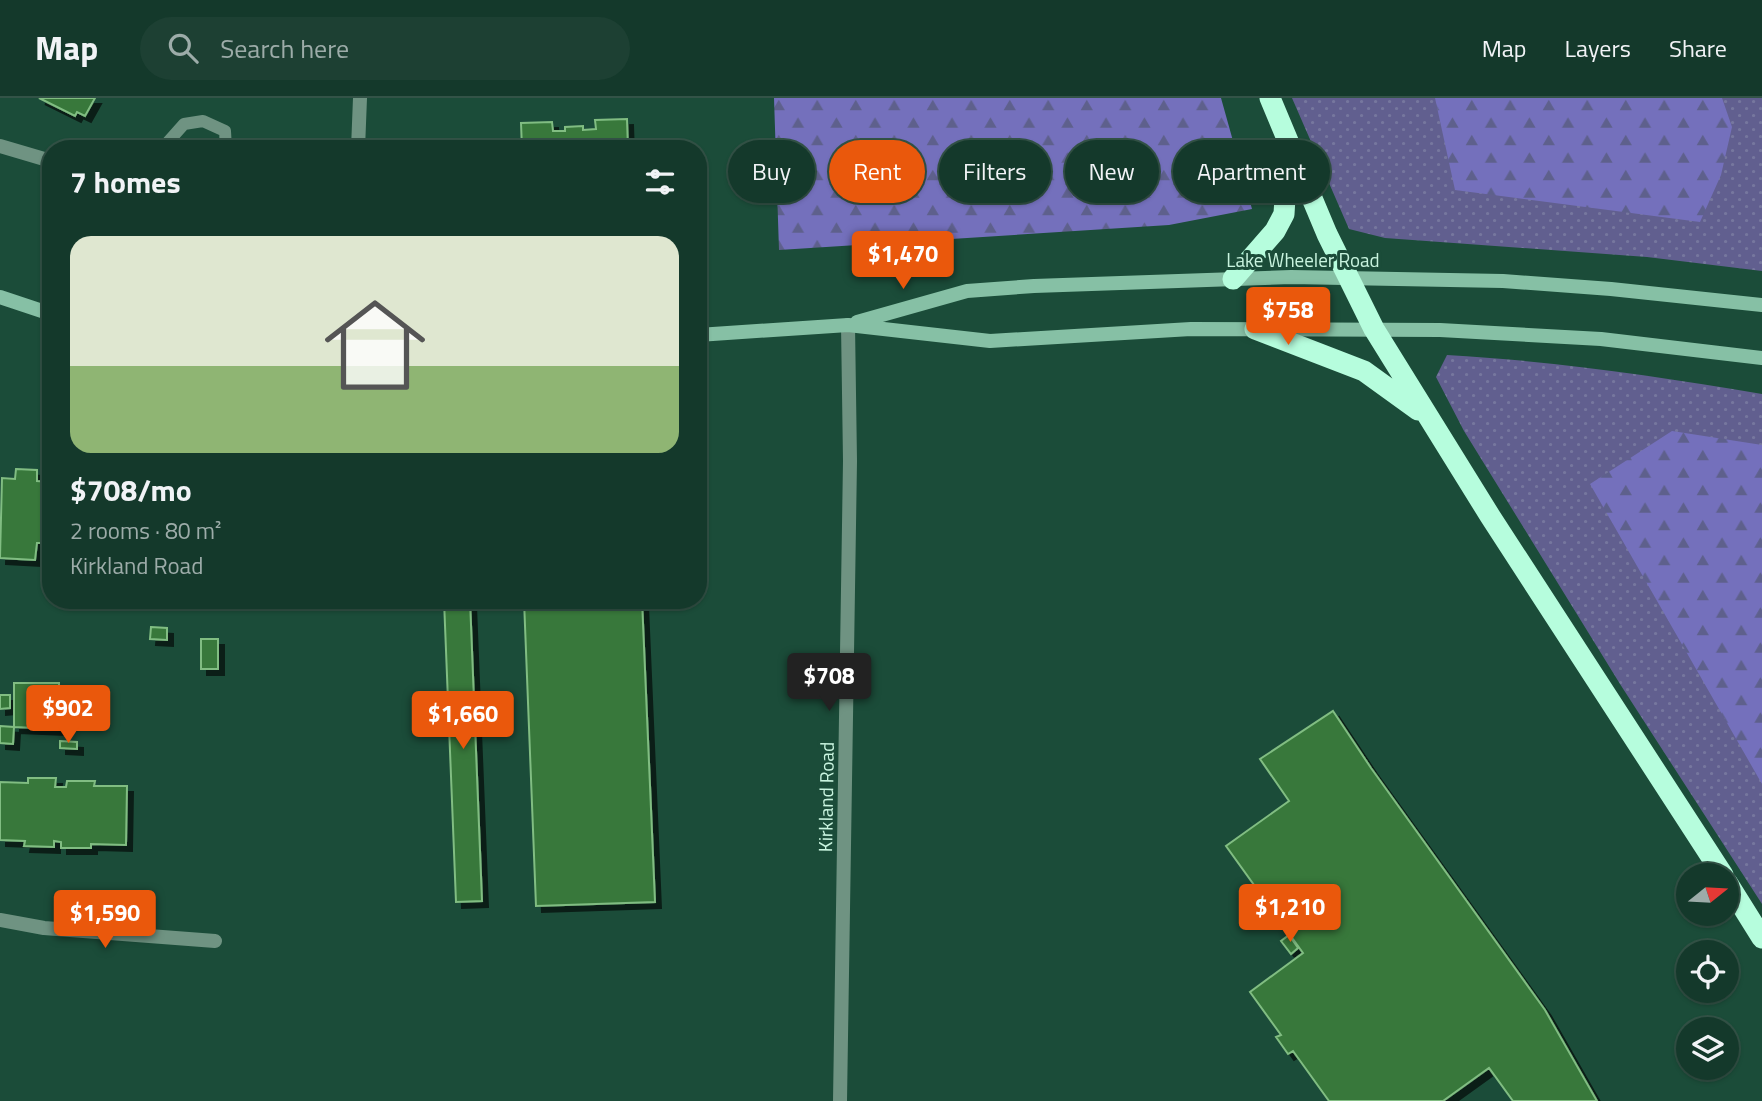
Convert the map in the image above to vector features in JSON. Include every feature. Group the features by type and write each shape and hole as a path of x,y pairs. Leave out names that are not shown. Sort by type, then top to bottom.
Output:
{"highway":[{"path":"1270,98 1287,140"},
{"path":"1233,279 1275,231 1284,214 1285,203"},
{"path":"1314,203 1374,329 1715,863"},
{"path":"1255,329 1364,371 1428,417"},
{"path":"1740,903 1762,938"}],"main road":[{"name":"Lake Wheeler Road","path":"848,325 967,292 1034,286 1233,279 1348,277 1503,281 1762,305"},
{"path":"0,297 42,311"},
{"name":"Lake Wheeler Road","path":"707,334 848,325 990,341 1191,329 1440,330 1601,339 1762,358"}],"street":[{"path":"358,140 359,98"},
{"path":"0,146 42,158"},
{"name":"Kirkland Road","path":"839,1101 850,461 848,325"},
{"path":"0,920 44,929 215,941"}],"lane":[{"path":"170,140 184,124 203,121 225,131 226,140"}],"shaded area":[{"path":"1292,98 1762,98 1762,271 1647,257 1385,238 1349,229 1330,185 1330,140 1310,140"},
{"path":"1447,355 1605,370 1762,394 1762,904 1740,870 1740,863 1736,863 1620,684 1464,431 1436,377"}],"green space":[{"path":"774,98 1221,98 1233,140 1173,140 1173,203 1250,203 1252,209 1169,225 779,250 777,203 815,203 815,140 775,140"},
{"path":"1435,98 1722,98 1732,127 1721,175 1700,222 1455,190"},
{"path":"1672,431 1762,445 1762,784 1590,484"}],"building":[{"path":"39,98 95,98 85,116 77,112 75,116"},
{"path":"627,119 628,140 522,140 521,123 552,122 553,131 565,131 565,127 583,126 583,130 596,129 595,120"},
{"path":"16,469 37,470 37,481 42,481 42,543 37,543 35,560 0,558 2,478 15,479"},
{"path":"444,609 470,609 482,901 456,902"},
{"path":"524,609 642,609 655,902 536,906"},
{"path":"151,627 167,628 167,640 150,639"},
{"path":"201,639 218,639 218,669 201,669"},
{"path":"14,683 59,683 59,729 14,727"},
{"path":"0,695 10,695 10,708 0,709"},
{"path":"1333,711 1545,1010 1597,1101 1513,1101 1489,1068 1443,1101 1329,1101 1293,1051 1288,1054 1276,1037 1281,1035 1250,992 1303,953 1226,846 1289,801 1260,759"},
{"path":"0,726 14,727 13,744 0,743"},
{"path":"60,741 77,742 77,749 60,748"},
{"path":"28,778 56,778 55,787 66,787 67,781 95,781 94,786 127,786 126,845 91,844 91,848 61,848 61,842 54,841 54,847 24,846 25,841 0,840 0,782 28,783"},
{"path":"1289,935 1298,948 1291,954 1281,941"}]}
